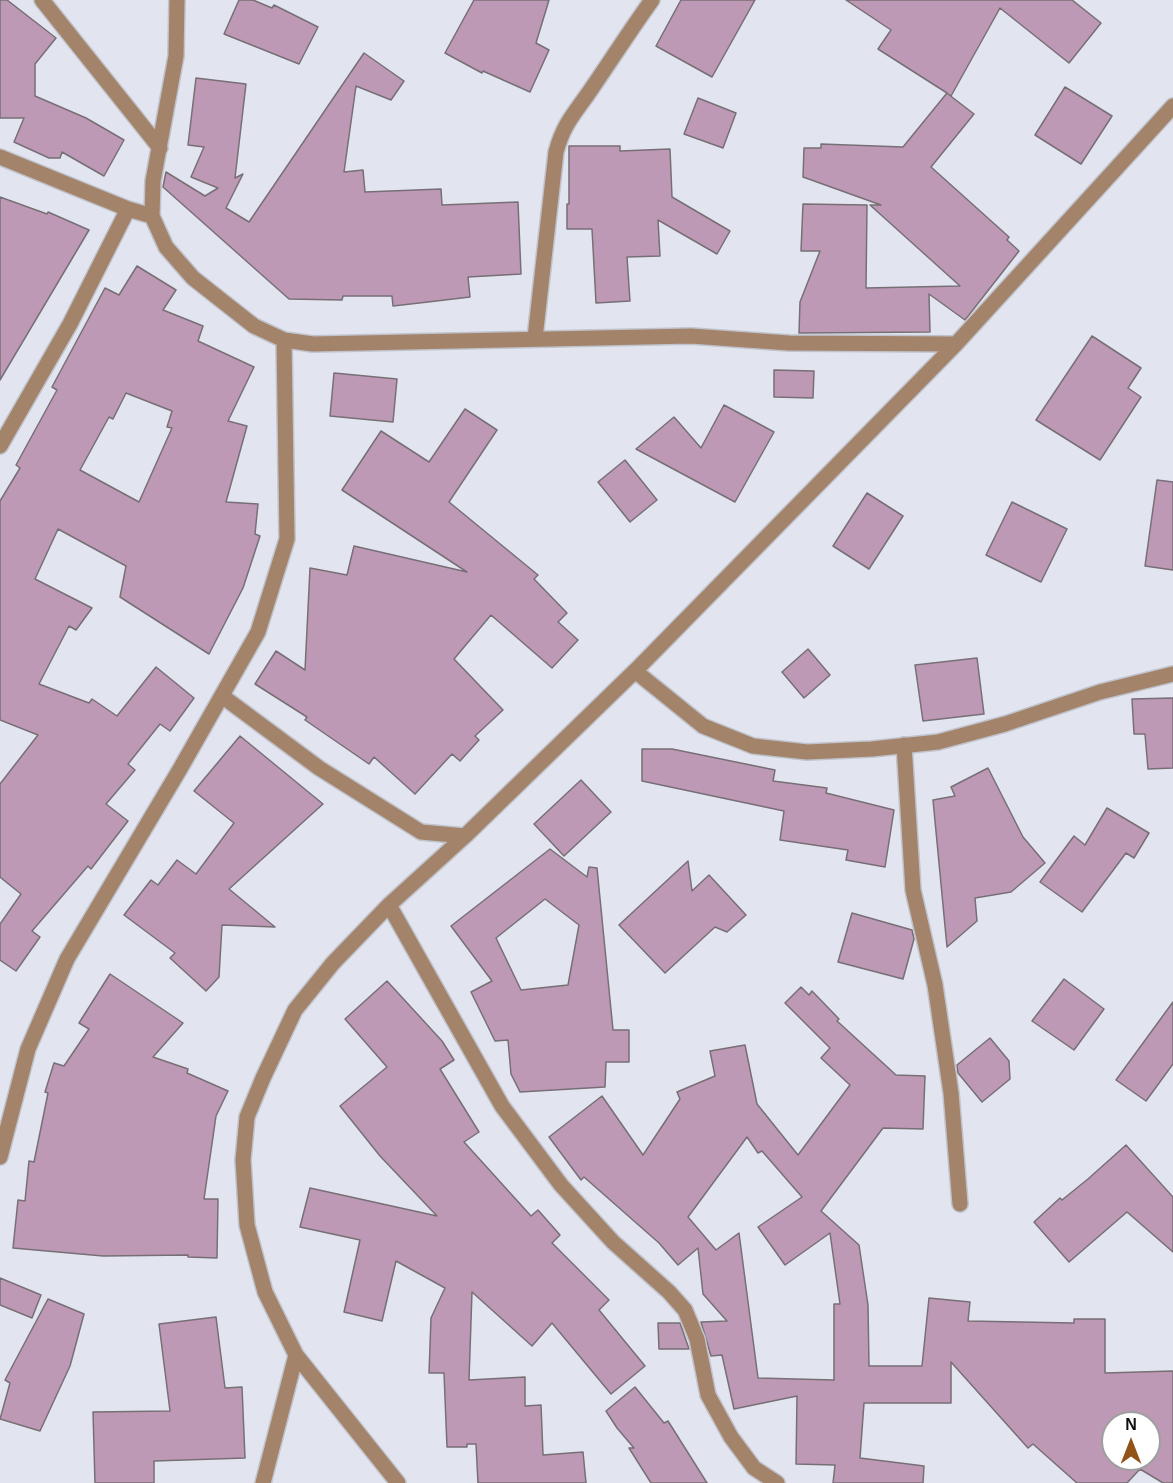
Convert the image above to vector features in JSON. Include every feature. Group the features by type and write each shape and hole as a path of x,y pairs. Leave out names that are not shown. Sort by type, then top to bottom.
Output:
{"street":[{"path":"42,0 160,148"},
{"path":"177,0 176,56 153,181 152,216 166,247 192,278 254,326 284,340 314,344 690,336 789,343 956,344"},
{"path":"535,338 560,138 565,124 652,0"},
{"path":"398,1483 297,1355 265,1292 247,1225 243,1160 247,1118 262,1078 295,1010 333,963 389,905 465,836 635,671 956,344 1173,106"},
{"path":"0,157 152,216"},
{"path":"2,438 70,324 129,209"},
{"path":"0,1157 28,1049 67,959 258,632 287,539 284,340"},
{"path":"635,671 703,726 753,746 807,752 938,742 1005,724 1100,692 1173,674"},
{"path":"222,696 320,768 421,832 465,836"},
{"path":"904,745 913,890 935,985 951,1093 960,1204"},
{"path":"389,905 502,1106 561,1185 613,1242 669,1292 685,1310 697,1339 708,1395 731,1437 754,1468 777,1483"},
{"path":"263,1483 297,1355"}],"building":[{"path":"0,0 7,0 56,38 35,64 35,96 86,118 124,140 104,176 62,152 60,158 49,158 14,142 24,118 0,118"},
{"path":"239,0 253,0 272,8 274,5 318,27 299,64 224,34"},
{"path":"474,0 549,0 536,43 549,50 530,92 483,71 482,73 445,53"},
{"path":"681,0 755,0 712,77 656,46"},
{"path":"846,0 1072,0 1101,23 1069,63 1000,8 951,96 948,94 974,114 931,167 1009,237 1007,240 1019,251 965,320 929,294 930,332 799,333 800,302 820,251 801,251 803,204 867,205 866,288 960,286 870,205 881,205 803,177 804,148 821,148 821,144 903,147 947,93 878,49 891,30"},
{"path":"364,53 404,81 391,100 356,86 344,172 363,170 365,192 441,189 442,205 518,202 521,274 468,277 470,297 393,306 392,296 343,296 342,300 289,299 163,187 166,172 205,196 218,188 191,177 204,147 188,145 196,78 246,84 235,178 243,174 226,208 249,222"},
{"path":"1065,87 1112,116 1081,164 1035,135"},
{"path":"698,98 736,113 723,148 684,134"},
{"path":"569,146 620,146 620,151 670,149 672,197 730,231 717,254 658,220 660,256 627,257 630,301 596,303 592,229 567,229"},
{"path":"0,197 47,214 48,212 89,230 0,380"},
{"path":"137,266 176,290 163,310 203,326 198,341 254,367 228,421 247,426 226,502 258,504 255,534 260,536 243,588 209,654 120,597 126,566 58,529 35,579 92,608 76,630 69,626 39,684 89,703 92,699 117,716 156,667 194,698 170,731 160,724 128,764 135,770 106,804 128,821 91,869 88,866 32,931 40,937 16,971 0,960 0,924 21,894 0,877 0,784 38,735 0,720 0,501 20,468 16,465 57,390 52,387 105,288 119,295","holes":["126,393 172,411 167,427 172,428 139,502 80,470 109,417 113,419"]},
{"path":"1092,336 1141,368 1128,388 1141,397 1100,460 1036,420"},
{"path":"774,370 814,371 813,398 774,397"},
{"path":"334,373 397,379 393,422 330,416"},
{"path":"724,405 774,432 735,502 636,449 674,417 701,448"},
{"path":"465,409 497,430 449,502 538,575 534,579 567,613 558,622 578,640 552,668 491,615 454,659 503,710 475,736 479,740 460,761 452,754 415,794 374,757 369,764 305,720 307,717 255,684 276,651 305,670 310,568 347,575 354,546 467,572 342,490 381,431 429,462"},
{"path":"625,460 657,500 630,522 598,482"},
{"path":"1157,480 1173,482 1173,570 1145,566"},
{"path":"867,493 903,516 869,569 833,546"},
{"path":"1012,502 1067,529 1041,582 986,555"},
{"path":"808,649 830,675 804,698 782,672"},
{"path":"977,658 984,714 923,721 915,665"},
{"path":"1173,698 1173,768 1148,769 1145,734 1134,734 1132,699"},
{"path":"240,736 323,804 229,889 275,927 222,925 219,977 206,991 170,958 175,953 124,915 151,880 158,885 177,860 196,874 234,823 194,791"},
{"path":"642,749 672,749 775,770 773,781 827,788 826,793 894,810 885,867 846,860 848,850 780,840 784,811 642,781"},
{"path":"988,768 1023,837 1045,863 1011,892 975,898 977,921 947,947 933,800 955,796 951,787"},
{"path":"581,780 611,812 564,856 534,824"},
{"path":"1107,808 1149,833 1134,858 1126,853 1082,912 1040,882 1074,836 1085,845"},
{"path":"550,849 587,877 589,867 597,868 613,1030 629,1030 629,1062 606,1062 605,1087 520,1092 511,1074 508,1040 495,1041 471,992 492,981 451,926","holes":["545,899 579,925 568,985 521,990 496,938"]},
{"path":"688,861 692,891 709,875 746,915 727,932 715,927 665,973 619,925"},
{"path":"852,913 912,930 914,939 903,979 838,962"},
{"path":"110,974 183,1023 153,1057 188,1069 187,1073 228,1091 216,1116 204,1199 218,1199 217,1258 188,1257 188,1255 103,1256 13,1248 18,1200 25,1201 29,1161 34,1162 48,1093 45,1092 54,1063 64,1066 89,1029 79,1023"},
{"path":"1064,979 1104,1009 1074,1050 1032,1021"},
{"path":"387,981 442,1041 454,1060 440,1069 479,1132 464,1142 531,1216 538,1210 560,1235 552,1243 609,1300 599,1310 645,1366 611,1394 552,1323 532,1346 472,1292 469,1380 525,1377 525,1406 541,1405 543,1455 583,1452 586,1483 478,1483 476,1444 467,1444 467,1447 447,1447 444,1373 429,1373 431,1318 445,1288 396,1261 382,1321 344,1312 360,1240 300,1227 310,1188 437,1216 380,1156 340,1106 387,1067 345,1019"},
{"path":"801,987 809,995 812,991 839,1019 837,1021 896,1075 925,1076 923,1129 883,1128 821,1211 859,1245 868,1305 869,1366 922,1366 929,1298 970,1302 968,1321 1074,1323 1074,1319 1105,1319 1105,1373 1173,1371 1173,1483 1163,1483 1143,1471 1161,1471 1161,1411 1101,1411 1101,1471 1138,1471 1127,1483 1077,1483 1033,1444 1028,1448 951,1362 951,1403 864,1403 860,1458 924,1466 923,1483 833,1483 835,1465 796,1464 797,1396 734,1409 722,1355 711,1356 701,1322 727,1321 703,1294 698,1248 678,1265 659,1243 584,1177 581,1180 549,1137 602,1096 643,1155 680,1099 677,1092 715,1076 710,1051 745,1045 757,1104 798,1155 850,1085 821,1058 830,1048 785,1003","holes":["747,1137 758,1153 762,1151 802,1197 758,1227 785,1265 830,1233 840,1304 834,1304 834,1380 758,1378 739,1233 716,1250 688,1217"]},
{"path":"1173,1002 1173,1064 1146,1101 1116,1080"},
{"path":"990,1038 1009,1061 1010,1079 982,1102 958,1073 957,1065"},
{"path":"1126,1145 1173,1197 1173,1252 1127,1212 1069,1262 1034,1222"},
{"path":"0,1278 41,1295 32,1318 0,1305"},
{"path":"48,1299 84,1314 70,1366 40,1431 0,1419 10,1383 5,1380"},
{"path":"216,1317 225,1388 242,1387 245,1458 154,1461 154,1483 95,1483 93,1412 170,1411 159,1324"},
{"path":"658,1323 680,1323 689,1349 659,1349"},
{"path":"635,1387 664,1423 668,1421 707,1483 651,1483 629,1448 634,1448 606,1411"}]}
